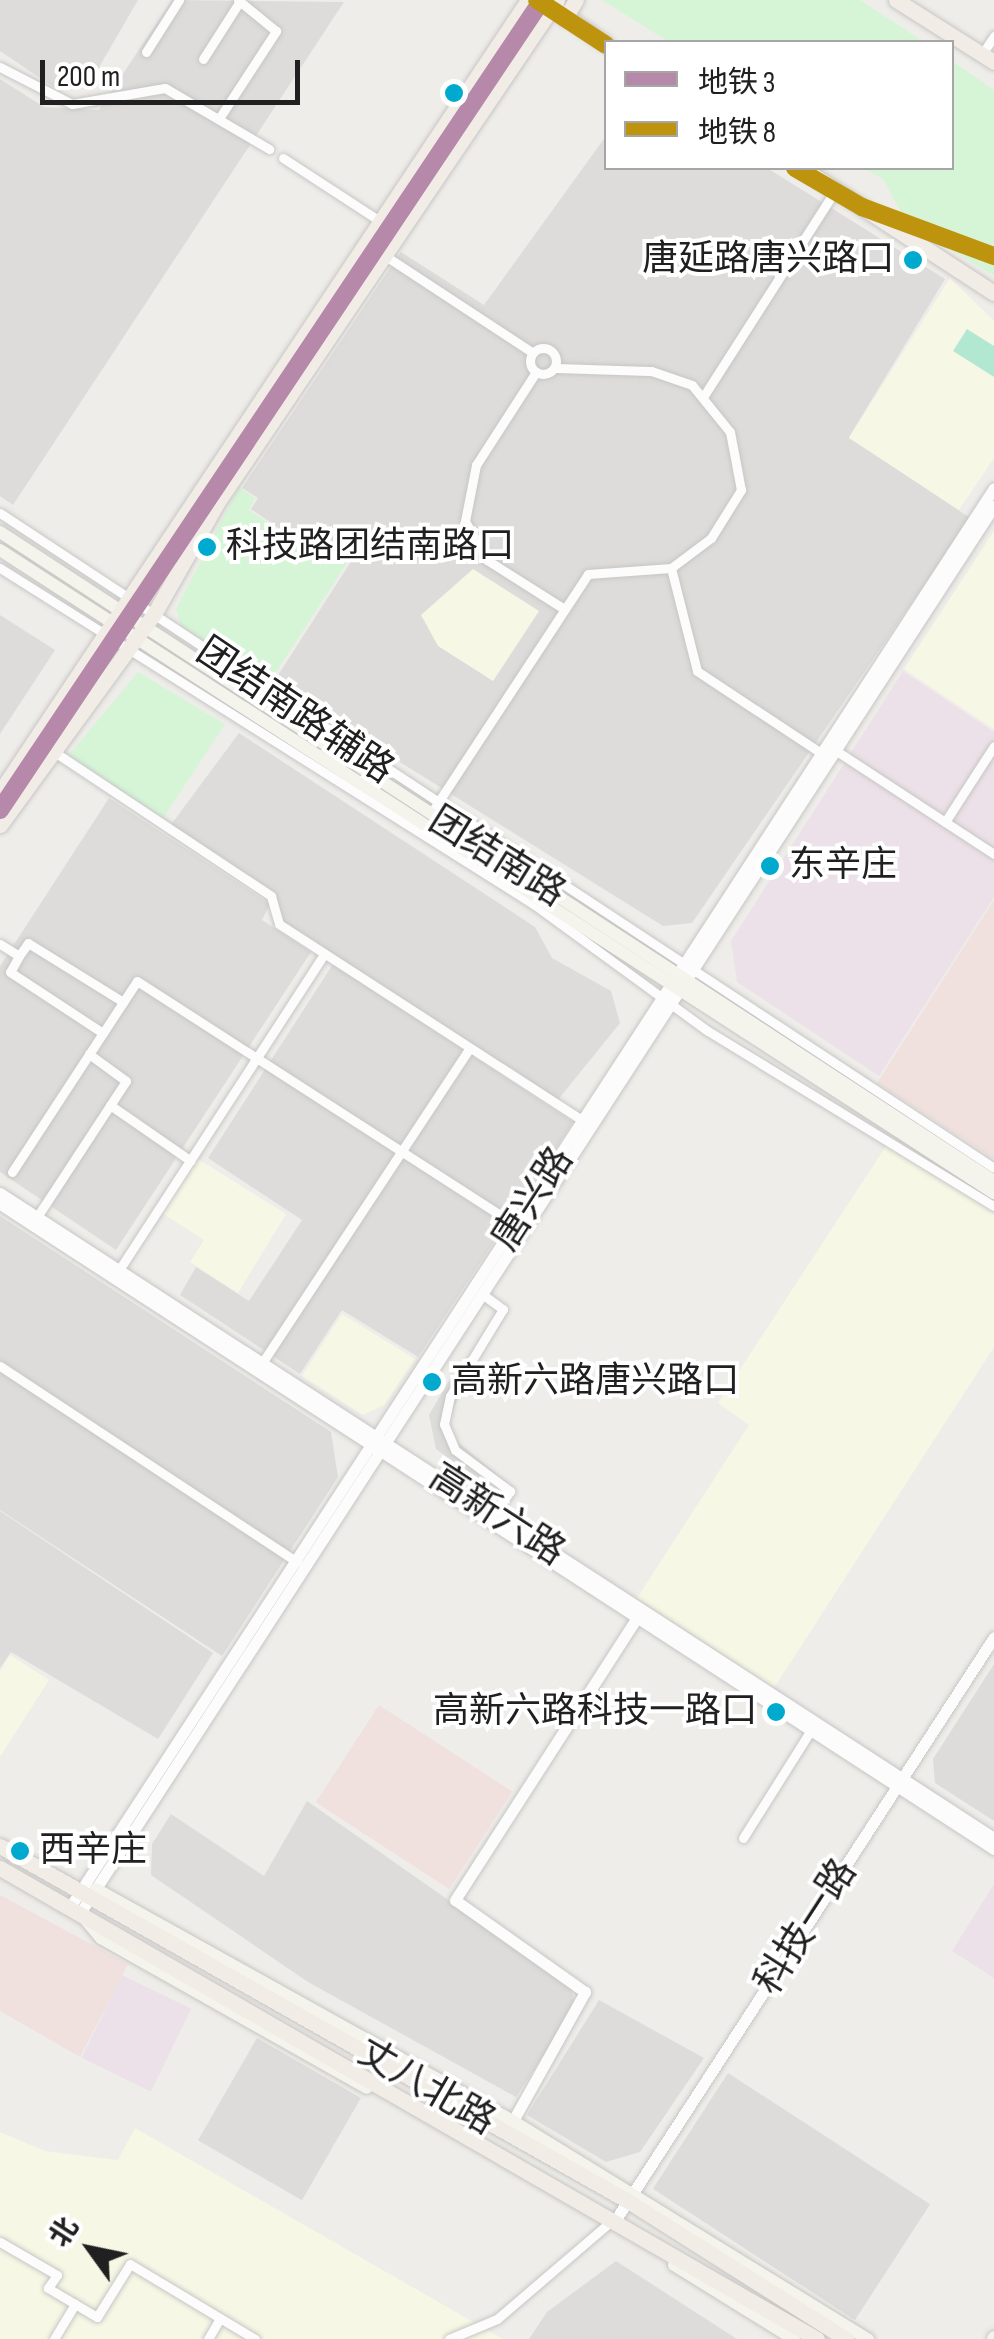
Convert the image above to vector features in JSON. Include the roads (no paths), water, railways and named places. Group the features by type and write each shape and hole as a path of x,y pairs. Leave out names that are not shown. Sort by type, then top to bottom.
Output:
{"main road":[{"path":"0,792 528,0 554,7 604,43"},
{"path":"0,825 151,619 382,253 554,7 576,0"},
{"path":"896,0 988,58"},
{"path":"805,170 974,280 994,289"},
{"path":"974,280 994,302"},
{"name":"团结南路","path":"0,532 127,603 433,810 687,969 994,1182"},
{"name":"团结南路","path":"0,550 108,631 669,997 994,1193"},
{"name":"丈八北路","path":"0,1846 509,2126 630,2197 846,2339"},
{"name":"丈八北路","path":"0,1868 817,2339"},
{"path":"630,2197 868,2339"},
{"path":"613,2220 794,2339"}],"street":[{"path":"146,52 180,0"},
{"path":"202,59 239,0 276,32 220,117"},
{"path":"988,58 994,36"},
{"path":"0,67 72,104 165,88 269,149"},
{"path":"283,158 382,223"},
{"path":"705,394 836,189"},
{"path":"382,253 533,353 552,351 554,368"},
{"path":"533,353 536,372 476,465 465,520 488,560 561,607"},
{"path":"433,810 561,607 588,574 671,568 711,538 741,490 742,462 705,394 671,374 554,368 536,372"},
{"name":"唐兴路","path":"829,754 994,488"},
{"name":"唐兴路","path":"75,1910 687,969 994,506"},
{"path":"0,513 127,603"},
{"path":"0,568 108,631"},
{"path":"671,568 697,671 994,854"},
{"path":"945,822 994,746"},
{"path":"52,750 272,896 278,924 587,1124"},
{"path":"103,1033 10,972 28,942 123,1002"},
{"path":"0,944 19,956"},
{"path":"119,1270 324,954"},
{"path":"687,969 994,1168"},
{"path":"12,1172 137,981 520,1226"},
{"path":"669,997 994,1206"},
{"path":"262,1364 470,1048"},
{"path":"34,1221 126,1081 90,1054"},
{"path":"110,1105 191,1161"},
{"name":"高新六路","path":"0,1193 34,1221 900,1783 994,1850"},
{"name":"高新六路","path":"0,1204 119,1270 380,1444 495,1513 812,1730 994,1838"},
{"name":"唐兴路","path":"89,1892 297,1562 482,1294 520,1226"},
{"path":"482,1294 504,1309 450,1396 444,1424 455,1450 510,1491 495,1513"},
{"path":"0,1366 297,1562"},
{"path":"509,2126 585,1992 454,1900 639,1613"},
{"name":"科技一路","path":"613,2220 994,1638"},
{"path":"743,1838 812,1730"},
{"path":"449,2339 497,2320 613,2220"},
{"path":"0,2242 57,2275 48,2288 97,2317 130,2264 256,2339"},
{"path":"54,2339 75,2304"},
{"path":"208,2339 220,2318"}],"metro line":[{"name":"8","path":"537,0 604,44"},
{"name":"3","path":"0,810 542,0"},
{"name":"8","path":"798,170 862,207 994,256"}],"place":[{"name":"唐延路唐兴路口","path":"913,260"},
{"name":"科技路团结南路口","path":"207,547"},
{"name":"东辛庄","path":"770,866"},
{"name":"高新六路唐兴路口","path":"432,1382"},
{"name":"高新六路科技一路口","path":"776,1712"},
{"name":"西辛庄","path":"20,1851"}]}
